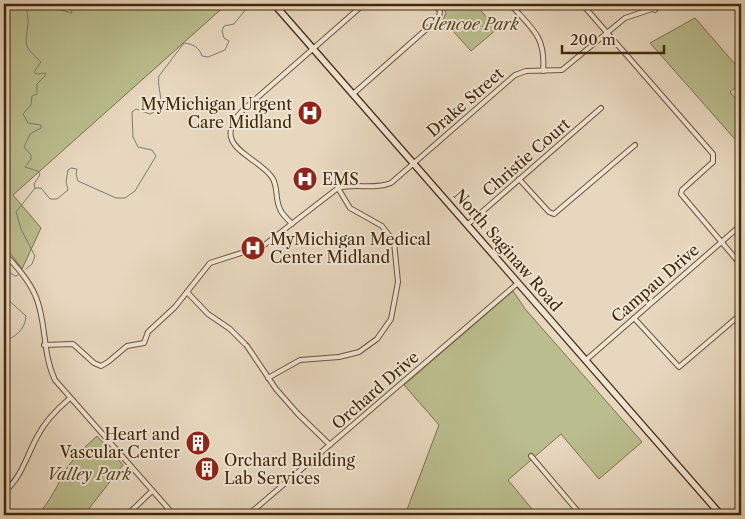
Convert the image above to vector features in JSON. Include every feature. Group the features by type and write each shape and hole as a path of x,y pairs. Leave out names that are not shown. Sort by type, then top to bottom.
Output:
{"main road":[{"name":"North Saginaw Road","path":"274,4 721,515"}],"street":[{"path":"292,224 279,208 272,177 262,166 238,150 233,142 233,122 242,111 364,4"},
{"path":"353,94 441,15 434,4"},
{"path":"510,4 542,43 544,54 543,71"},
{"path":"582,4 711,151 714,158 713,162 682,190 681,194 741,264"},
{"path":"649,4 655,10"},
{"name":"Drake Street","path":"338,188 352,185 385,185 414,164 515,75 526,71 562,70 625,18 655,10 667,4"},
{"name":"Christie Court","path":"467,225 601,108"},
{"path":"520,179 549,212 554,214 634,145"},
{"path":"44,345 72,344 94,364 101,366 127,346 144,343 148,332 176,307 210,263 220,258 258,249 338,188 350,208 382,226 394,242 397,290 391,319 377,339 359,352 340,357 300,360 268,378"},
{"name":"Campau Drive","path":"586,360 741,225"},
{"path":"4,253 26,278 36,296 50,370 69,399 174,515"},
{"name":"Orchard Drive","path":"248,515 518,283"},
{"path":"187,292 208,314 230,329 246,345 268,378 298,414 330,445"},
{"path":"634,318 679,367 741,314"},
{"path":"4,492 21,472 41,429 54,412 69,399"},
{"path":"531,456 581,515"},
{"path":"127,515 152,491"}],"green space":[{"path":"4,4 52,4 53,8 72,13 68,4 173,4 178,10 187,4 227,4 13,195 41,228 22,269 4,245 8,233 9,220 4,195"},
{"name":"Glencoe Park","path":"447,4 475,4 497,29 471,51 443,20 446,13 443,7"},
{"path":"695,18 741,71 741,83 730,92 741,105 741,146 650,43"},
{"path":"513,291 526,310 642,442 599,479 561,434 508,480 537,515 405,515 439,425 404,385"},
{"name":"Valley Park","path":"97,436 123,465 84,515 37,515 50,498 70,463"}],"waterway":[{"path":"26,4 28,22 27,46 31,53 41,62 34,72 36,74 45,73 46,75 37,84 37,94 32,96 31,105 23,114 28,123 41,125 41,128 30,134 24,147 31,155 31,159 25,167 38,171 40,175 34,184 35,188"},
{"path":"26,269 32,264 35,256 21,229 16,212 35,188 41,188 50,199 57,199 68,190 66,182 68,170 71,168 77,169 78,181 116,198 125,198 135,191 156,156 152,150 138,147 133,137 132,112 136,109 150,114 156,111 160,102 159,76 184,43 195,46 202,56 208,57 225,50 229,41 224,38 222,31 224,26 234,24 250,4"},
{"path":"4,269 15,276 18,275"},
{"path":"4,296 26,316 22,329 4,342"}],"place":[{"name":"MyMichigan Urgent Care Midland","path":"310,113"},
{"name":"EMS","path":"305,179"},
{"name":"MyMichigan Medical Center Midland","path":"253,248"},
{"name":"Heart and Vascular Center","path":"198,443"},
{"name":"Orchard Building Lab Services","path":"207,469"}]}
